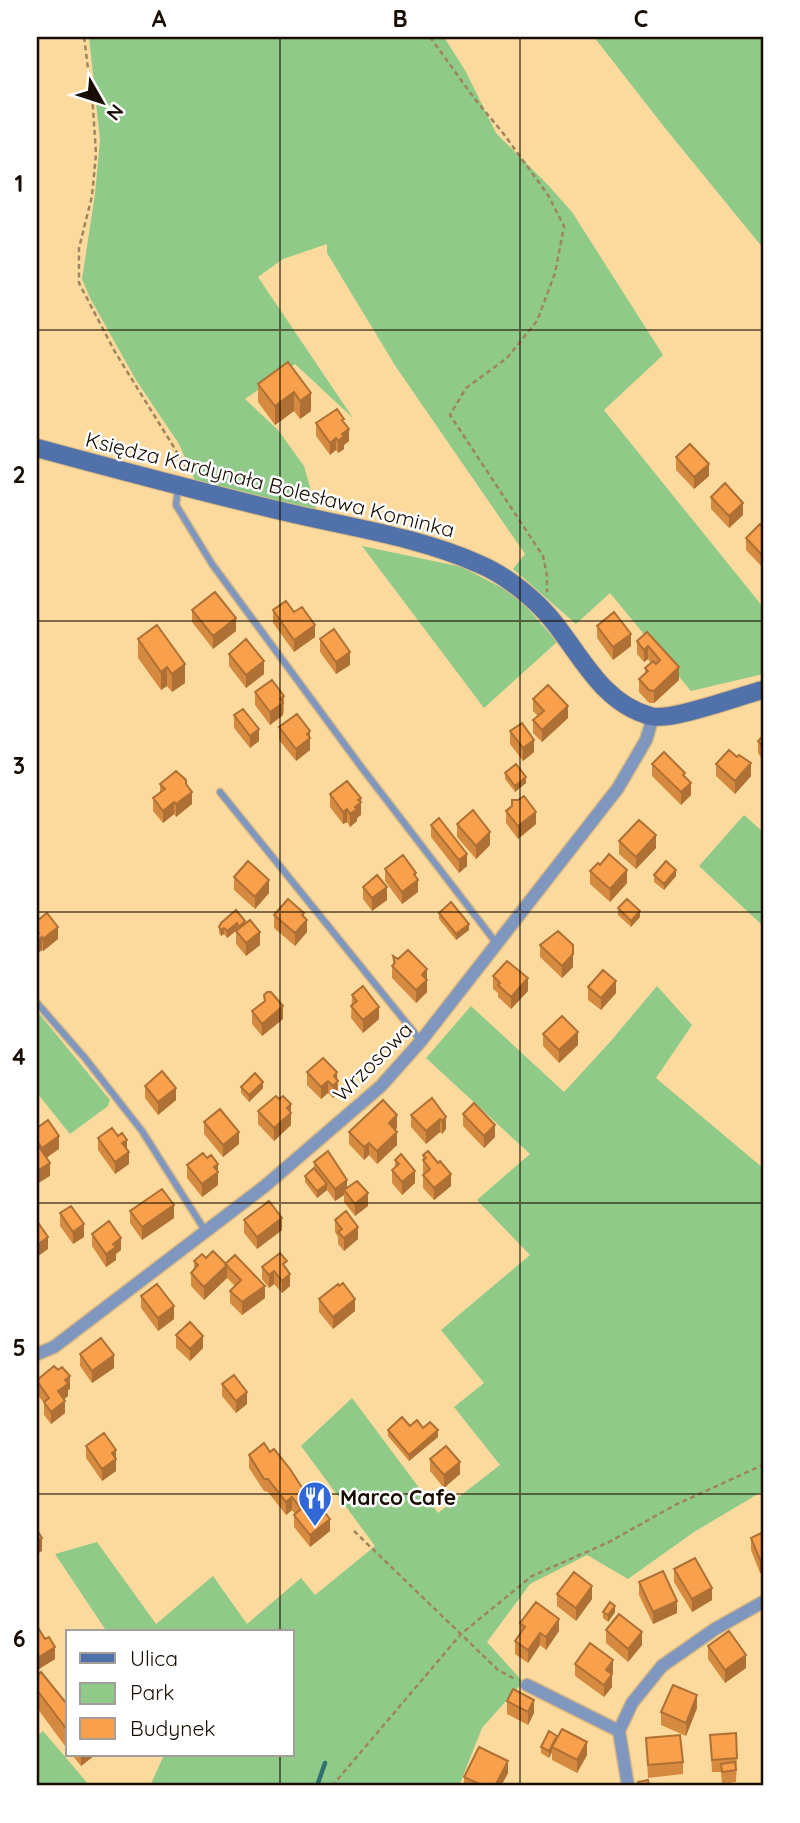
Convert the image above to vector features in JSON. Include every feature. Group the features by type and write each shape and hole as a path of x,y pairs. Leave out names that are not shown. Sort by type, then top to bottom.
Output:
{"street":[{"name":"Księdza Kardynała Bolesława Kominka","path":"37,449 200,492 416,542 480,564 517,587 546,613 601,686 624,705 653,717"},
{"path":"653,717 688,712 763,690"},
{"name":"Wrzosowa","path":"37,1354 54,1347 265,1186 381,1086 421,1041 618,788 646,740 653,717"},
{"path":"628,1786 619,1731 632,1703 662,1665 715,1629 763,1602"},
{"path":"527,1685 619,1731"}],"lane":[{"path":"178,486 176,505 212,564 362,768 497,944"},
{"path":"219,792 421,1041"},
{"path":"37,1003 142,1130 206,1231"}],"path":[{"path":"84,37 96,155 92,195 79,248 79,283 115,352 200,492"},
{"path":"430,37 548,195 564,226 555,273 537,321 507,358 466,388 450,415 543,556 547,576 546,613"},
{"path":"332,1786 461,1634 532,1576 609,1542 677,1504 763,1465"},
{"path":"354,1531 498,1670 527,1685"}],"green space":[{"path":"89,37 444,37 466,72 496,133 572,212 663,355 604,410 763,607 763,674 691,691 610,593 576,624 513,569 525,554 396,367 327,253 327,244 283,259 258,277 353,418 295,364 245,399 278,430 304,466 319,520 200,492 179,444 136,380 82,279 100,140"},
{"path":"594,37 763,37 763,248 665,128"},
{"path":"362,546 462,567 517,596 557,642 484,708"},
{"path":"744,815 763,832 763,926 699,866"},
{"path":"657,986 692,1025 656,1078 763,1168 763,1491 694,1532 628,1579 587,1555 530,1584 487,1642 523,1682 482,1728 459,1786 150,1786 164,1756 294,1756 294,1630 106,1630 55,1554 97,1542 156,1624 213,1576 247,1624 301,1578 315,1595 375,1546 301,1446 352,1398 438,1513 500,1465 454,1407 484,1383 441,1330 530,1255 477,1200 530,1154 426,1058 471,1006 564,1092"},
{"path":"37,1011 110,1100 108,1106 70,1134 37,1093"},
{"path":"43,1731 90,1786 37,1786 37,1736"}],"building":[{"path":"288,362 311,393 300,401 294,392 275,406 258,384"},
{"path":"337,409 349,429 338,441 336,438 330,443 316,423"},
{"path":"690,444 709,464 694,477 676,457"},
{"path":"725,483 743,503 729,516 711,497"},
{"path":"760,524 763,528 763,556 746,538"},
{"path":"215,592 236,618 213,636 192,610"},
{"path":"286,601 294,612 302,607 315,625 294,640 273,610"},
{"path":"614,612 631,634 613,647 597,626"},
{"path":"157,625 185,664 172,674 167,667 161,672 138,639"},
{"path":"334,629 350,652 336,662 320,639"},
{"path":"647,632 679,667 654,691 649,690 639,679 648,671 645,668 653,661 656,664 660,660 648,646 644,650 637,641"},
{"path":"246,639 264,661 246,675 229,654"},
{"path":"272,680 284,696 280,699 283,703 270,712 255,692"},
{"path":"548,685 568,706 542,730 533,720 544,711 533,699"},
{"path":"243,709 259,729 250,736 234,715"},
{"path":"297,714 310,731 307,734 310,738 296,749 279,727"},
{"path":"522,723 534,740 523,748 510,731"},
{"path":"729,750 751,763 735,781 716,764"},
{"path":"664,752 691,783 681,792 652,764"},
{"path":"516,764 526,777 515,786 505,773"},
{"path":"176,771 186,780 192,792 163,811 153,798 165,789 160,784"},
{"path":"347,781 361,798 358,800 361,802 355,807 357,809 350,814 347,809 343,812 330,794"},
{"path":"524,796 536,812 518,826 506,811 512,806 512,800"},
{"path":"473,810 490,832 476,846 457,824"},
{"path":"439,818 467,854 459,860 431,825"},
{"path":"639,820 656,835 636,857 619,841"},
{"path":"609,854 627,870 610,889 590,871 598,863 600,865"},
{"path":"403,855 418,880 402,892 385,869"},
{"path":"248,861 269,880 255,897 234,877"},
{"path":"666,861 676,870 664,884 654,875"},
{"path":"377,875 387,887 372,898 363,887"},
{"path":"288,899 304,913 302,915 307,920 295,933 274,915"},
{"path":"627,899 640,911 631,921 618,908"},
{"path":"451,902 469,924 456,934 439,913"},
{"path":"236,910 245,921 239,927 237,923 227,931 224,928 221,930 221,923"},
{"path":"47,913 58,927 38,940 37,921"},
{"path":"250,920 260,932 246,943 236,931"},
{"path":"558,931 573,945 573,954 562,966 540,945"},
{"path":"408,950 427,969 422,975 427,980 416,990 392,966 395,963 393,956 398,959"},
{"path":"507,961 528,978 511,997 493,976"},
{"path":"603,970 616,981 601,998 588,987"},
{"path":"363,986 379,1007 363,1020 351,1006 357,1001 352,995"},
{"path":"271,992 283,1006 262,1024 252,1011 265,1001 264,995"},
{"path":"562,1016 578,1032 559,1050 543,1034"},
{"path":"323,1058 337,1072 334,1076 338,1081 333,1086 328,1081 321,1087 307,1072"},
{"path":"162,1071 176,1088 158,1102 145,1086"},
{"path":"255,1073 263,1082 249,1095 241,1087"},
{"path":"276,1096 279,1099 283,1096 291,1104 287,1108 291,1113 274,1128 258,1111"},
{"path":"432,1098 446,1117 426,1131 411,1115"},
{"path":"383,1100 397,1115 389,1123 397,1132 377,1151 369,1143 364,1147 349,1132"},
{"path":"474,1103 495,1125 484,1136 463,1114"},
{"path":"220,1109 239,1132 223,1145 204,1122"},
{"path":"48,1120 59,1136 42,1148 37,1141 37,1128"},
{"path":"112,1128 118,1136 122,1133 127,1140 122,1143 129,1152 115,1162 98,1138"},
{"path":"37,1144 50,1163 37,1171"},
{"path":"328,1151 347,1180 335,1189 314,1162"},
{"path":"428,1151 451,1174 434,1188 423,1175 430,1169 423,1160 426,1158 423,1155"},
{"path":"203,1153 207,1158 211,1155 218,1164 214,1167 218,1172 202,1184 187,1165"},
{"path":"401,1154 415,1171 402,1182 392,1170 399,1164 395,1160"},
{"path":"314,1168 327,1184 317,1191 305,1176"},
{"path":"357,1181 368,1193 355,1204 344,1190"},
{"path":"162,1189 174,1205 142,1227 130,1211"},
{"path":"269,1201 282,1218 257,1237 244,1220"},
{"path":"71,1206 84,1224 73,1232 60,1213"},
{"path":"346,1211 358,1227 344,1238 338,1232 342,1229 335,1220"},
{"path":"37,1221 48,1237 37,1245"},
{"path":"109,1221 121,1238 113,1244 116,1247 106,1254 92,1234"},
{"path":"213,1251 227,1265 204,1287 191,1273 198,1265 194,1261 202,1254 206,1258"},
{"path":"280,1253 287,1261 283,1264 290,1274 282,1281 274,1271 269,1275 262,1267"},
{"path":"235,1255 265,1286 242,1302 230,1291 241,1280 225,1264"},
{"path":"343,1283 355,1299 333,1317 319,1299"},
{"path":"157,1284 174,1306 158,1318 141,1296"},
{"path":"190,1322 203,1336 190,1349 176,1335"},
{"path":"101,1338 114,1355 92,1371 80,1354"},
{"path":"54,1366 58,1370 62,1367 70,1376 65,1380 68,1384 58,1391 65,1401 51,1412 44,1402 49,1398 37,1380"},
{"path":"234,1375 247,1392 236,1401 222,1384"},
{"path":"402,1417 410,1426 417,1420 423,1428 430,1422 438,1430 409,1455 388,1430"},
{"path":"104,1433 116,1450 112,1453 116,1459 102,1469 86,1446"},
{"path":"264,1443 270,1452 274,1449 290,1469 303,1489 299,1492 308,1504 314,1499 330,1519 310,1535 294,1515 301,1509 292,1497 286,1502 268,1479 264,1479 249,1455"},
{"path":"446,1446 460,1462 444,1475 430,1459"},
{"path":"763,1532 763,1559 760,1560 751,1538"},
{"path":"695,1558 712,1588 692,1599 674,1569"},
{"path":"663,1571 677,1601 653,1612 639,1582"},
{"path":"574,1572 592,1586 576,1608 557,1594"},
{"path":"536,1602 559,1619 546,1637 540,1633 528,1650 515,1641 525,1627 520,1623"},
{"path":"610,1602 615,1606 608,1615 603,1612"},
{"path":"619,1614 642,1632 628,1649 606,1630"},
{"path":"37,1626 45,1639 49,1637 55,1647 39,1657 37,1653"},
{"path":"729,1631 746,1655 725,1670 708,1646"},
{"path":"590,1643 613,1660 606,1670 612,1674 604,1685 575,1664"},
{"path":"41,1672 66,1703 66,1728 37,1690 37,1676"},
{"path":"673,1685 697,1695 686,1723 661,1712"},
{"path":"513,1689 534,1700 528,1712 507,1701"},
{"path":"562,1729 587,1742 577,1760 552,1747"},
{"path":"549,1731 557,1736 549,1751 541,1747"},
{"path":"736,1733 737,1758 712,1760 710,1735"},
{"path":"680,1735 683,1762 648,1765 646,1738"},
{"path":"479,1747 508,1761 495,1786 484,1786 464,1777"},
{"path":"735,1762 736,1770 722,1772 721,1764"},
{"path":"648,1780 649,1786 639,1786 638,1782"}],"waterway":[{"path":"317,1786 325,1763"}],"place":[{"name":"Marco Cafe","path":"315,1528"}]}
